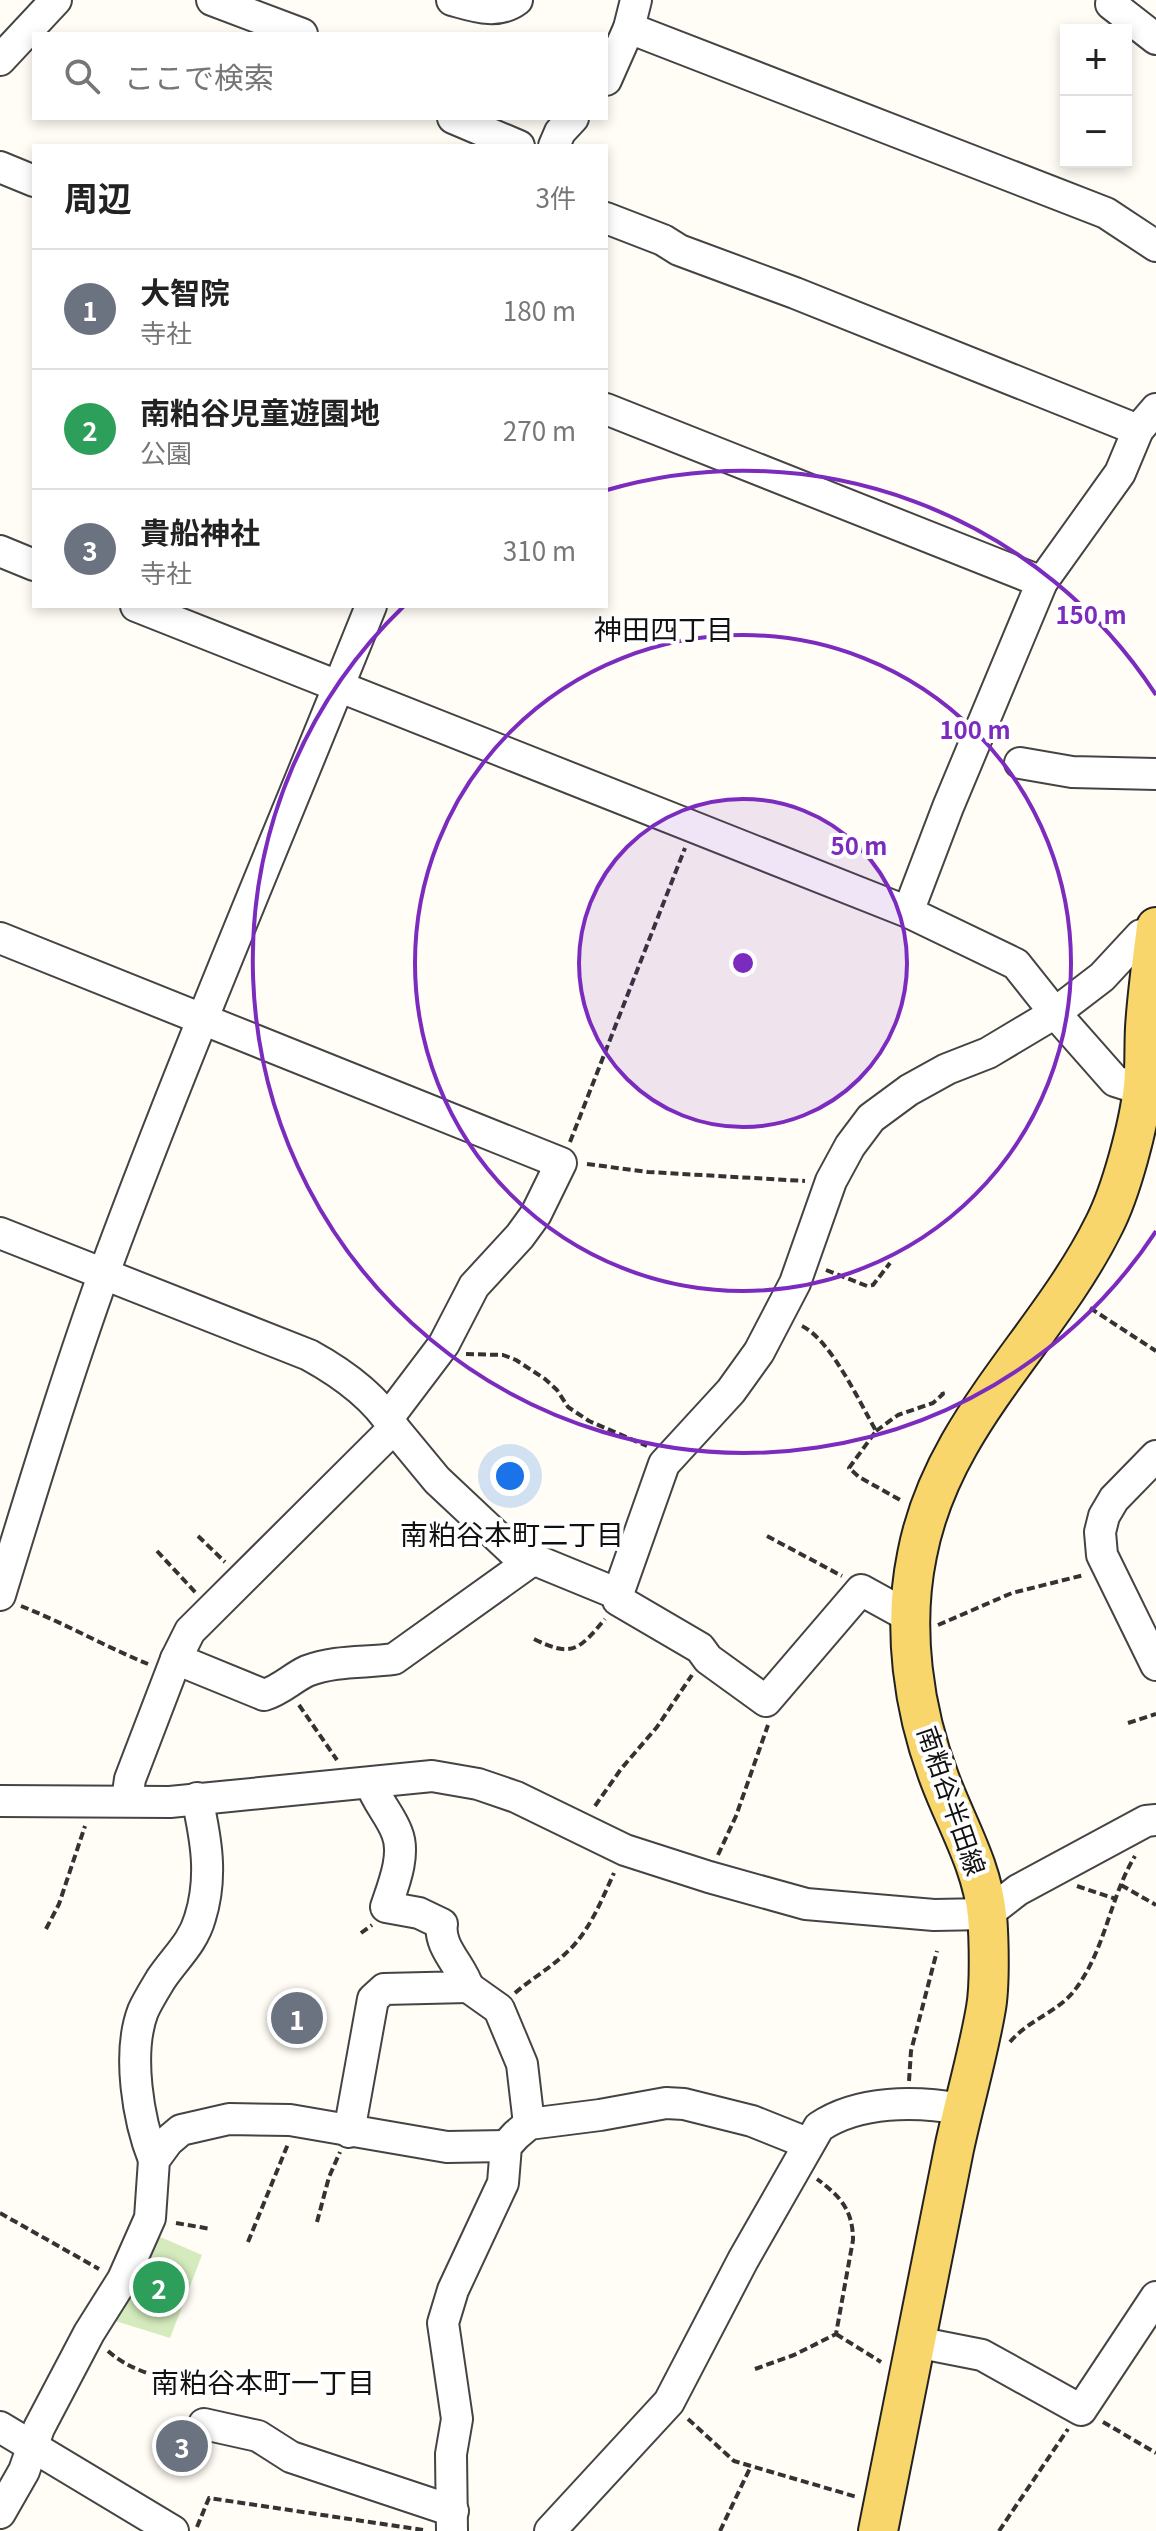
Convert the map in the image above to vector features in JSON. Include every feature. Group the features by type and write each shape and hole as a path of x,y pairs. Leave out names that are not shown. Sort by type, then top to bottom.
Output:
{"main road":[{"name":"南粕谷半田線","path":"880,2518 962,2109 987,2004 987,1914 973,1854 938,1775 916,1694 910,1624 911,1586 929,1514 960,1439 986,1397 1065,1291 1106,1223 1123,1178 1150,1092 1145,1025 1156,927"}],"street":[{"path":"0,60 56,0"},
{"path":"212,0 297,32"},
{"path":"452,0 479,8 497,9 517,0"},
{"path":"1115,0 1111,4 1156,39"},
{"path":"608,75 632,14 1106,213 1156,246"},
{"path":"458,120 514,144"},
{"path":"555,144 560,132 571,120"},
{"path":"0,167 32,180"},
{"path":"608,219 663,240 679,250 1147,420 1120,473 1042,582 948,807 908,912"},
{"path":"608,410 1042,582"},
{"path":"0,551 32,564"},
{"path":"141,608 908,912 1016,964 1115,1081 1150,1092"},
{"path":"6,1598 43,1453 104,1274 203,1019 370,608"},
{"path":"1020,763 1072,772 1156,774"},
{"path":"618,1597 664,1464 731,1391 759,1352 795,1283 831,1181 850,1146 871,1118 909,1090 947,1069 988,1053 1055,1013 1102,977 1141,935 1155,933"},
{"path":"0,938 561,1163 536,1214 474,1286 444,1344 391,1423 247,1576 190,1631 130,1779 127,1800"},
{"path":"0,1233 309,1355 342,1376 391,1423 437,1480 518,1556 540,1562 618,1597 700,1648 705,1656 766,1701 861,1590 910,1624"},
{"path":"1156,1456 1114,1499 1104,1516 1100,1532 1102,1555 1156,1665"},
{"path":"175,1665 264,1695 322,1666 355,1660 394,1659 531,1561"},
{"path":"0,1801 170,1802 432,1776 478,1784 516,1797 625,1850 806,1904 934,1915 987,1914 1018,1890 1146,1821 1156,1820"},
{"path":"362,1784 376,1798 398,1834 395,1881 386,1907 419,1913 442,1924 440,1933 465,1975 468,1987"},
{"path":"0,2513 24,2471 39,2428 89,2333 123,2279 150,2218 154,2160 141,2116 135,2062 137,2036 143,2012 162,1977 188,1945 200,1918 209,1875 197,1798"},
{"path":"347,2131 373,1999 384,1989 468,1987 499,2009 522,2064 529,2124"},
{"path":"204,2424 258,2436 291,2457 452,2521 451,2454 456,2409 443,2323 453,2290 503,2183 506,2146 529,2124 675,2103 752,2121 802,2153"},
{"path":"550,2531 669,2402 802,2153 819,2127 836,2115 866,2108 909,2104 962,2109"},
{"path":"154,2160 181,2130 229,2119 298,2122 447,2147 506,2146"},
{"path":"913,2357 982,2355 1081,2410 1156,2297"},
{"path":"0,2427 173,2531"}],"path":[{"path":"694,827 561,1163 744,1179 831,1181"},
{"path":"802,1261 867,1286 873,1285 890,1263"},
{"path":"1065,1291 1156,1351"},
{"path":"778,1315 811,1330 842,1369 876,1431"},
{"path":"444,1344 466,1355 503,1355 516,1360 545,1379 568,1407 589,1421 671,1457"},
{"path":"929,1514 859,1477 849,1468 876,1431 898,1415 933,1403 943,1394 941,1388"},
{"path":"198,1536 227,1565 247,1576"},
{"path":"767,1536 861,1586 861,1590"},
{"path":"157,1551 203,1601 213,1607"},
{"path":"910,1624 923,1632 1012,1593 1110,1569"},
{"path":"534,1639 554,1649 571,1649 587,1638 618,1597"},
{"path":"6,1598 60,1621 101,1645 150,1665 175,1665"},
{"path":"581,1828 621,1769 657,1727 705,1656"},
{"path":"285,1686 362,1784"},
{"path":"709,1877 736,1816 775,1706 766,1701"},
{"path":"1128,1723 1156,1714"},
{"path":"46,1929 59,1904 76,1846 96,1801"},
{"path":"499,2009 580,1938 594,1916 625,1850"},
{"path":"1009,2043 1066,2001 1077,1988 1091,1965 1136,1854"},
{"path":"1053,1872 1056,1879 1116,1899"},
{"path":"1121,1885 1156,1905"},
{"path":"909,2104 911,2051 937,1951"},
{"path":"248,2242 277,2166 298,2122"},
{"path":"317,2222 329,2177 347,2131"},
{"path":"802,2153 840,2196 853,2224 853,2240 836,2334"},
{"path":"0,2213 98,2269 123,2279"},
{"path":"150,2218 211,2229"},
{"path":"89,2333 121,2363 138,2371 205,2388"},
{"path":"836,2334 877,2360 913,2357"},
{"path":"755,2369 773,2364 836,2334"},
{"path":"669,2402 734,2461 880,2518"},
{"path":"999,2531 1081,2410 1156,2453"},
{"path":"720,2531 751,2466"},
{"path":"196,2531 209,2498 429,2531"}],"green space":[{"path":"158,2236 202,2255 170,2338 109,2319"}],"place":[{"name":"大智院","path":"297,2018"},
{"name":"南粕谷児童遊園地","path":"159,2287"},
{"name":"貴船神社","path":"182,2446"}],"district":[{"name":"神田四丁目","path":"664,630"},
{"name":"南粕谷本町二丁目","path":"512,1535"},
{"name":"南粕谷本町一丁目","path":"263,2383"}]}
